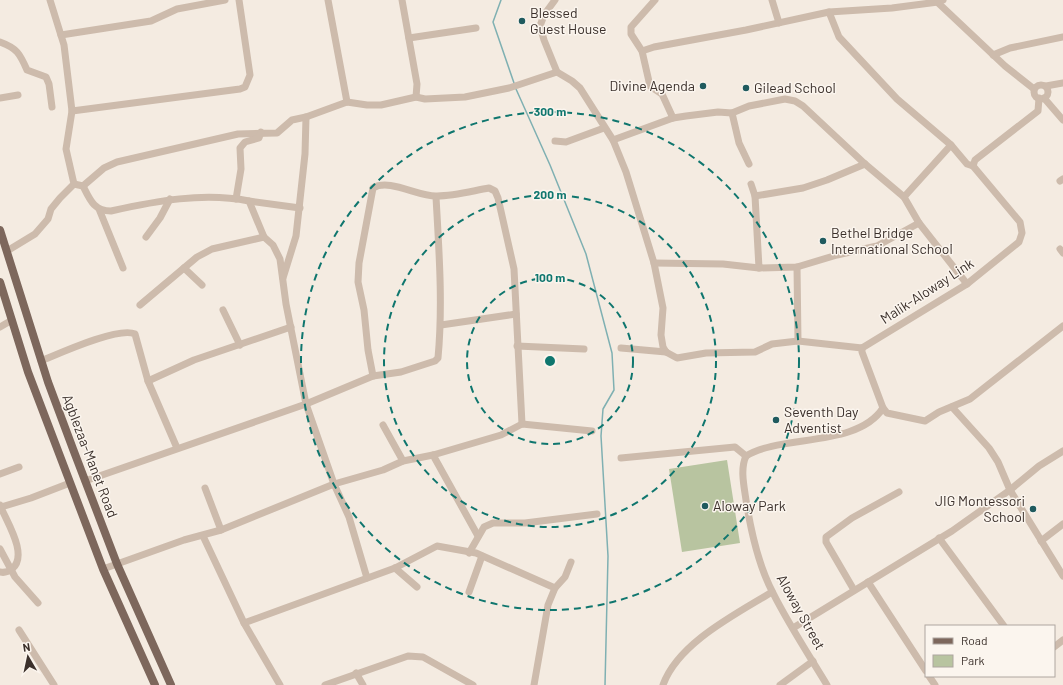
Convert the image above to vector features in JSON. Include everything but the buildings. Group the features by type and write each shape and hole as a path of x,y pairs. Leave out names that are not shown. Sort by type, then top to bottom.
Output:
{"main road":[{"name":"Agblezaa-Manet Road","path":"0,230 41,361 85,481 117,564 171,685"},
{"name":"Agblezaa-Manet Road","path":"0,282 28,372 103,569 155,685"}],"street":[{"path":"50,0 61,35 72,111 66,149 74,184"},
{"path":"61,35 151,21 177,9 225,0"},
{"path":"72,111 245,87 250,76 239,0"},
{"path":"328,0 347,102"},
{"path":"402,0 417,84 416,97"},
{"path":"555,0 544,15 540,26 544,40 557,72 572,80 580,88 613,140 626,172 654,263 663,308 661,335 663,347 666,352"},
{"path":"655,0 637,18 631,27 631,34 642,51 650,86 662,94 673,118"},
{"path":"772,0 779,23"},
{"path":"642,51 654,47 830,12 892,8 938,1 993,55 1034,89 1034,93 1063,120"},
{"name":"Malik-Aloway Link","path":"830,12 840,37 897,99 951,145 967,164 973,166 1020,222 1022,233 1020,242 967,284 862,348"},
{"path":"409,38 476,28"},
{"path":"993,55 1010,48 1063,37"},
{"path":"0,42 14,47 20,54 27,70 46,77 49,84 52,106"},
{"path":"83,186 104,168 117,162 238,134 261,132 277,133 292,120 306,117 347,102 367,106 381,105 416,97 425,99 455,98 522,85 557,72"},
{"path":"1034,89 1041,85 1046,86 1063,83"},
{"path":"973,166 975,160 1038,111 1041,98 1048,93 1046,86"},
{"path":"0,94 0,98 18,95"},
{"path":"613,140 673,118 718,112 732,113 764,103 785,99 796,101 865,164 904,197 919,223 967,284"},
{"path":"732,113 739,143 749,164"},
{"path":"282,280 296,236 300,208 306,117"},
{"path":"555,141 566,142 604,128"},
{"path":"236,199 241,169 240,148 245,142 259,138 261,132"},
{"path":"904,197 951,145"},
{"path":"755,196 803,188 827,180 865,164"},
{"path":"74,184 83,186 92,203 99,209 123,268"},
{"path":"7,251 35,234 48,219 51,209 74,184"},
{"path":"751,184 755,196 759,268"},
{"path":"373,376 358,282 371,191 373,188 381,185 436,196 489,188 495,191 498,198 514,269 522,424"},
{"path":"85,481 306,404 373,376 433,363 438,358 441,325 436,196"},
{"path":"99,209 111,211 170,199 236,199 300,208"},
{"path":"146,237 160,218 170,199"},
{"path":"249,201 264,237 277,250 306,404 334,484 349,517 367,578"},
{"path":"654,263 723,264 759,268 797,267 836,255 877,246 919,223"},
{"path":"140,305 197,257 212,249 264,237"},
{"path":"797,267 798,341"},
{"path":"184,268 202,285"},
{"path":"223,310 240,345"},
{"path":"441,325 516,314"},
{"path":"0,327 12,320"},
{"path":"621,348 666,352 677,358 706,353 755,352 772,344 798,341 862,348 862,352 883,408 887,413 925,421 939,412 970,399 1063,326"},
{"path":"148,381 194,360 291,327"},
{"path":"41,361 89,341 132,332 137,338 148,381 178,448"},
{"path":"517,346 584,349"},
{"path":"952,407 988,448 998,462 1010,490 1063,575"},
{"path":"621,458 735,447 746,456 756,450 843,433 870,421 879,414 883,408"},
{"path":"103,569 184,540 221,530 334,484 377,472 403,461 433,455 501,434 522,424 592,431"},
{"path":"383,425 403,461"},
{"path":"793,628 939,538 1010,490 1039,466 1063,451"},
{"path":"433,455 478,536"},
{"name":"Aloway Street","path":"746,456 743,463 744,488 756,549 772,592 827,685"},
{"path":"0,474 19,467"},
{"path":"0,572 4,573 15,565 19,550 0,506 30,498 70,483"},
{"path":"205,488 221,530"},
{"path":"854,590 826,542 826,537 852,518 899,492"},
{"path":"468,553 484,527 494,523 525,523 597,514"},
{"path":"1042,541 1063,524"},
{"path":"203,536 244,623 280,685"},
{"path":"939,538 1003,625"},
{"path":"244,623 395,568 437,546 468,553 476,553 555,588"},
{"path":"0,549 10,570 22,587 38,603"},
{"path":"469,592 482,556"},
{"path":"534,685 548,605 555,588 565,577 571,562"},
{"path":"395,568 417,587"},
{"path":"868,582 925,669"},
{"path":"664,685 676,661 691,646 724,622 772,592"},
{"path":"19,630 54,685"},
{"path":"1055,646 1063,640"},
{"path":"325,685 408,656 419,656 473,685"},
{"path":"780,685 813,661"},
{"path":"356,673 363,685"}],"green space":[{"name":"Aloway Park","path":"727,460 740,543 682,552 669,469"}],"waterway":[{"path":"501,0 493,22 514,83"},
{"path":"516,89 550,165 586,254 612,353 614,390 603,409 601,436 608,556 605,685"}],"place":[{"name":"Blessed Guest House","path":"522,21"},
{"name":"Divine Agenda","path":"703,86"},
{"name":"Gilead School","path":"746,88"},
{"name":"Bethel Bridge International School","path":"823,241"},
{"name":"Seventh Day Adventist","path":"776,420"},
{"name":"Aloway Park","path":"705,506"},
{"name":"JIG Montessori School","path":"1033,509"}]}
